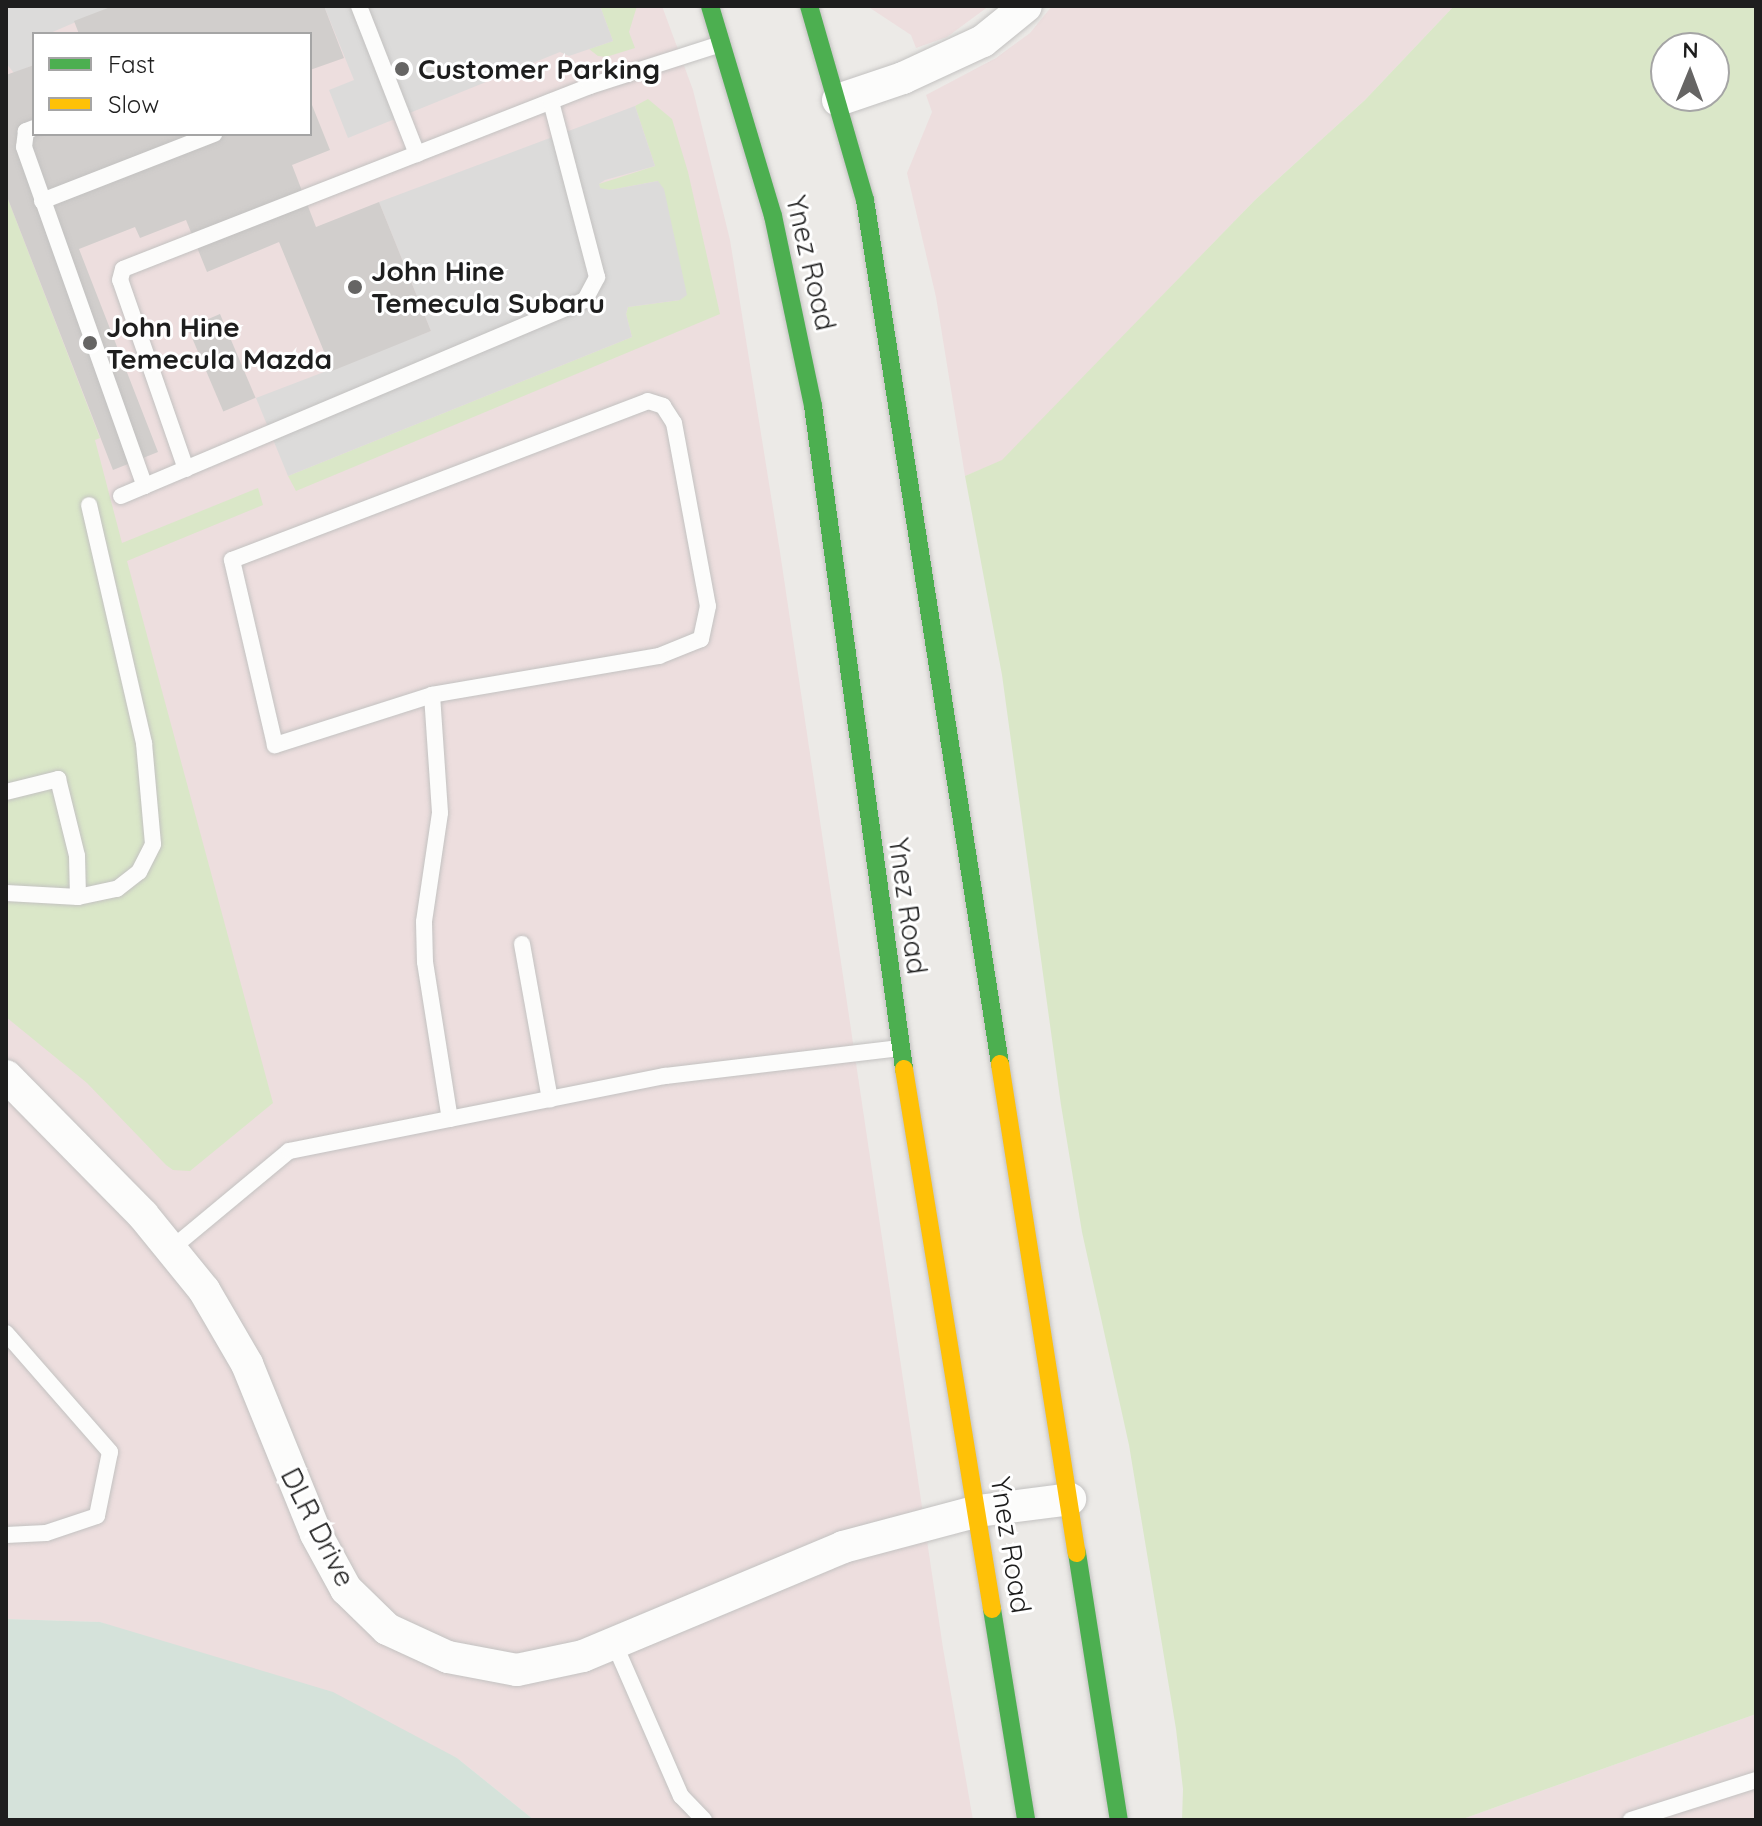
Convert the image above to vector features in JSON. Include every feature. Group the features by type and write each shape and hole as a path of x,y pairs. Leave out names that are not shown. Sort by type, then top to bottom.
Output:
{"main road":[{"name":"Ynez Road","path":"710,6 773,216 813,406 901,1048 1026,1820"},
{"path":"809,6 865,200 1119,1820"}],"street":[{"path":"838,100 903,78 972,46 1017,16 1026,6"},
{"name":"DLR Drive","path":"6,1076 143,1215 204,1290 247,1364 316,1534 346,1589 387,1629 448,1657 517,1670 583,1656 843,1547 978,1511 1070,1499"}],"lane":[{"path":"359,6 417,154"},
{"path":"186,469 120,280 123,269 551,102 723,44"},
{"path":"121,496 585,300 597,277 551,102"},
{"path":"32,129 26,131 24,147 145,486"},
{"path":"42,201 209,136"},
{"path":"648,401 663,406 674,423 708,606 701,639 659,656 432,695 275,745 232,560 648,401"},
{"path":"6,893 78,897 117,889 139,872 153,844 144,743 89,505"},
{"path":"432,695 440,813 424,922 425,962 450,1119"},
{"path":"6,792 58,779 77,856 78,897"},
{"path":"522,944 550,1100"},
{"path":"171,1249 289,1151 665,1076 901,1048"},
{"path":"6,1333 110,1452 97,1516 46,1533 6,1535"},
{"path":"614,1643 681,1796 704,1820"},
{"path":"1631,1820 1756,1780"}],"shaded area":[{"path":"6,6 662,6 693,90 730,240 780,552 943,1648 973,1820 534,1820 457,1758 100,1622 6,1619"},
{"path":"6,6 113,6 53,32 32,32 32,66 14,73 6,63"},
{"path":"324,6 600,6 613,41 569,56 560,52 348,138 329,90 354,80"},
{"path":"867,6 989,6 947,37 916,48 911,35"},
{"path":"1052,6 1454,6 1365,100 1255,200 1002,461 965,476 936,297 907,173 932,112 926,95 996,58 1030,33"},
{"path":"635,106 655,166 605,180 599,184 600,188 610,190 658,181 664,189 687,295 680,300 628,307 626,314 632,337 288,476 256,398 431,331 379,202"},
{"path":"6,1619 100,1622 333,1692 457,1758 534,1820 6,1820"},
{"path":"1756,1714 1756,1820 1460,1820"}],"green space":[{"path":"600,6 637,6 629,32 635,48 606,57 598,56 589,49 613,41"},
{"path":"1454,6 1756,6 1756,1714 1460,1820 1182,1820 1183,1789 1176,1729 1129,1445 1082,1232 1061,1105 1002,675 965,476 1002,460 1255,200 1365,100"},
{"path":"648,99 672,119 688,172 720,314 296,491 288,476 632,337 626,314 628,307 680,300 658,181 610,190 600,189 599,184 655,166 635,106"},
{"path":"6,194 100,438 95,440 122,543 258,488 263,505 127,561 273,1103 190,1171 173,1170 166,1165 87,1083 6,1017"}],"building":[{"path":"113,6 324,6 344,58 312,69 312,32 78,32 74,21"},
{"name":"John Hine Temecula Mazda","path":"32,66 32,136 312,136 312,105 330,150 292,165 316,227 379,202 431,331 332,371 279,242 207,272 186,220 140,238 135,227 79,249 158,452 113,470 6,194 6,75"},
{"path":"220,314 256,398 223,411 188,328"}],"traffic: fast":[{"path":"710,6 773,216 813,406 904,1069"},
{"path":"809,6 865,200 1000,1064"},
{"path":"1077,1553 1119,1820"},
{"path":"992,1609 1026,1820"}],"traffic: slow":[{"path":"1000,1064 1077,1553"},
{"path":"904,1069 992,1609"}],"place":[{"name":"Customer Parking","path":"402,69"},
{"name":"John Hine Temecula Subaru","path":"355,287"},
{"name":"John Hine Temecula Mazda","path":"90,343"}]}
